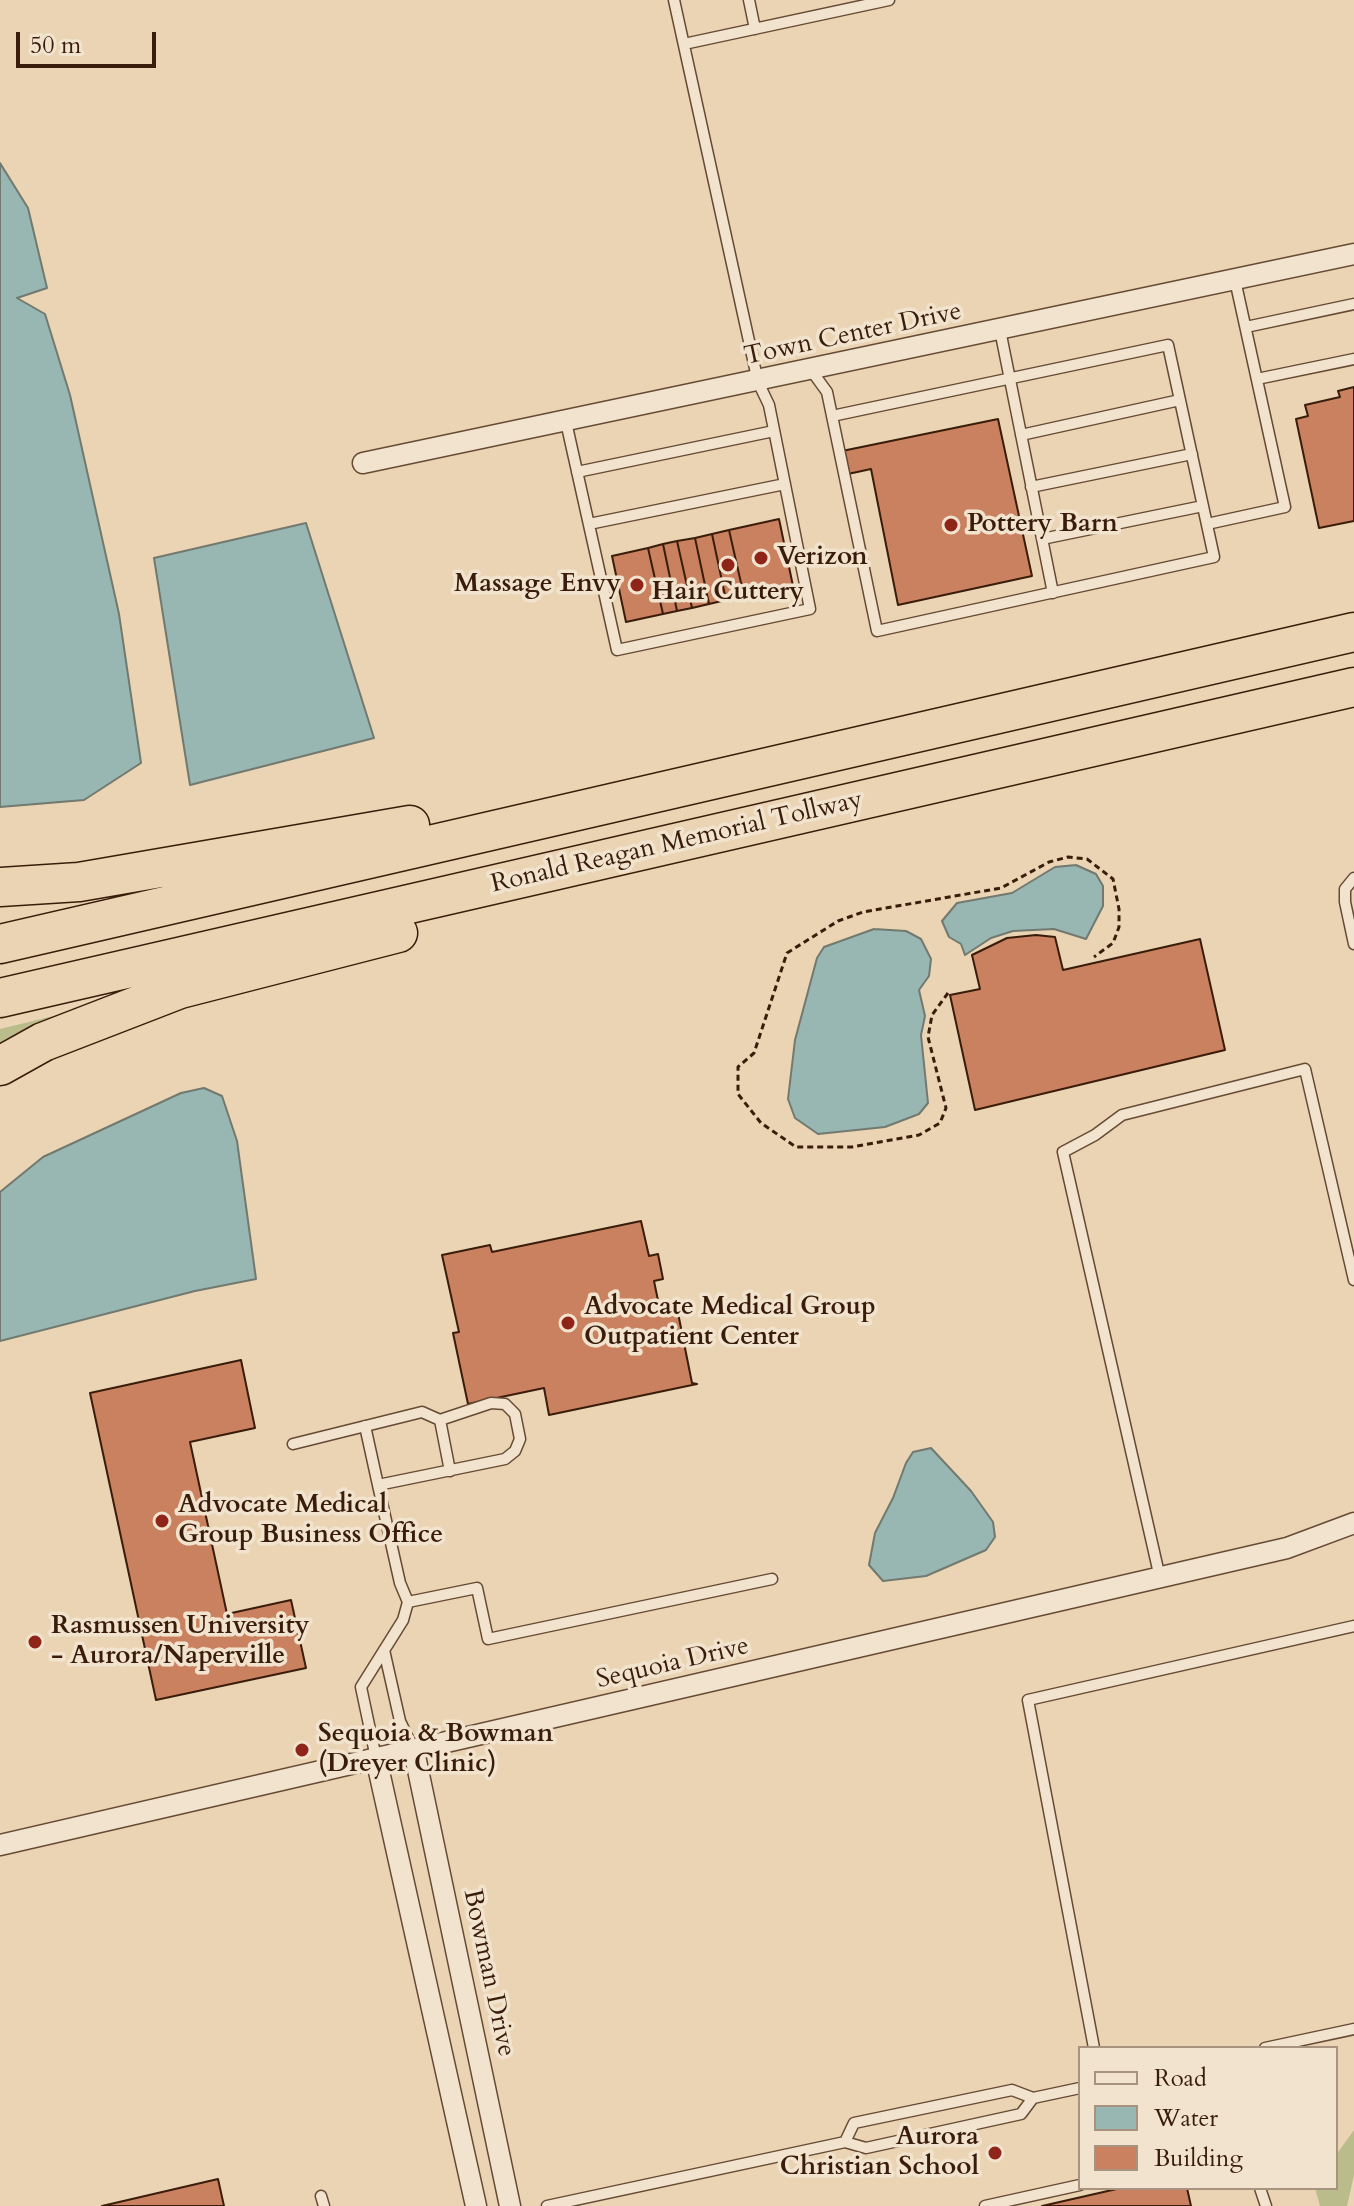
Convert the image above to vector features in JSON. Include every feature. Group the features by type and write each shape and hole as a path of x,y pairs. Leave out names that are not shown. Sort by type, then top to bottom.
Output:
{"highway":[{"name":"Ronald Reagan Memorial Tollway","path":"0,944 1354,632"},
{"name":"Ronald Reagan Memorial Tollway","path":"0,998 1354,687"},
{"path":"0,887 79,882 422,823 488,832"},
{"path":"0,1066 43,1042 180,989 445,921 565,869"}],"street":[{"name":"Town Center Drive","path":"363,463 1354,254"},
{"name":"Sequoia Drive","path":"0,1845 1287,1548 1354,1523"},
{"name":"Bowman Drive","path":"414,1751 510,2206"},
{"path":"376,1758 476,2206"}],"lane":[{"path":"566,422 617,650 810,609 769,405 758,382 674,0"},
{"path":"749,0 755,29"},
{"path":"684,44 889,0"},
{"path":"1207,524 1285,507 1235,280"},
{"path":"1246,327 1354,304"},
{"path":"1000,330 1053,593"},
{"path":"811,370 827,392 832,416 877,631 1214,557 1168,345 832,416"},
{"path":"1257,379 1354,359"},
{"path":"1021,435 1180,400"},
{"path":"577,472 774,431"},
{"path":"1031,487 1192,454"},
{"path":"589,524 785,484"},
{"path":"1042,539 1203,506"},
{"path":"1354,878 1345,889 1354,944"},
{"path":"1160,1578 1063,1152 1095,1135 1122,1115 1305,1069 1354,1280"},
{"path":"293,1444 422,1412 440,1420 491,1403 505,1404 515,1414 518,1427 515,1451 505,1459 378,1485"},
{"path":"440,1420 450,1471"},
{"path":"365,1426 400,1583 408,1602 403,1620 361,1687 376,1758"},
{"path":"408,1602 477,1588 488,1639 772,1579"},
{"path":"1094,2046 1028,1700 1354,1626"},
{"path":"384,1650 400,1721 414,1751"},
{"path":"1274,2046 1354,2029"},
{"path":"845,2142 854,2123 1012,2090 1033,2098 1078,2088"},
{"path":"547,2206 845,2142 866,2148 1021,2114 1033,2098"},
{"path":"985,2206 1078,2185"}],"path":[{"path":"948,993 932,1015 928,1037 946,1108 940,1123 919,1135 852,1147 796,1147 761,1123 738,1094 738,1067 754,1053 787,953 838,921 863,912 1001,888 1049,862 1068,857 1087,859 1113,879 1119,909 1119,927 1113,943 1094,957"}],"green space":[{"path":"78,1010 0,1051 0,1029"},
{"path":"1354,2130 1354,2175 1347,2206 1320,2206 1316,2190 1338,2190 1338,2152"}],"water":[{"path":"0,163 28,208 47,288 17,298 45,314 70,395 119,614 141,763 84,800 0,807"},
{"path":"306,523 374,738 190,785 154,558"},
{"path":"1076,865 1096,874 1103,886 1103,906 1086,939 1054,929 1013,931 991,938 965,955 961,944 949,937 942,921 957,903 1012,893 1055,867"},
{"path":"874,929 906,931 921,939 931,959 929,976 919,990 925,1016 921,1035 928,1103 919,1114 885,1127 818,1134 795,1118 788,1099 795,1040 817,958 824,947"},
{"path":"204,1088 222,1096 237,1141 256,1279 195,1291 0,1341 0,1192 43,1157 181,1093"},
{"path":"931,1448 971,1491 993,1522 995,1537 986,1550 926,1576 883,1581 869,1565 875,1533 913,1452"}],"building":[{"path":"1354,387 1354,521 1319,528 1296,419 1308,416 1305,405 1340,397 1338,391"},
{"name":"Pottery Barn","path":"998,419 1032,576 898,605 871,469 848,474 842,451"},
{"name":"Verizon","path":"779,519 793,586 744,596 729,530"},
{"name":"Hair Cuttery","path":"729,530 744,596 726,600 712,534"},
{"path":"712,534 726,600 709,604 695,538"},
{"path":"695,538 709,604 692,608 677,541"},
{"path":"677,541 692,608 677,611 663,544"},
{"path":"663,544 677,611 663,614 648,548"},
{"name":"Massage Envy","path":"648,548 663,614 626,622 612,556"},
{"path":"1055,937 1063,970 1200,939 1225,1050 975,1110 950,995 980,989 972,955 1007,938"},
{"name":"Advocate Medical Group Outpatient Center","path":"641,1221 649,1256 658,1254 663,1279 654,1281 661,1315 681,1311 678,1313 692,1383 697,1384 549,1415 544,1388 468,1404 453,1333 459,1332 442,1255 490,1245 492,1252"},
{"name":"Advocate Medical Group Business Office","path":"241,1360 255,1428 190,1442 227,1614 291,1600 306,1668 156,1700 90,1393"},
{"path":"218,2179 224,2206 102,2206"},
{"path":"1112,2190 1187,2190 1191,2206 1042,2206"}],"place":[{"name":"Pottery Barn","path":"951,525"},
{"name":"Verizon","path":"761,558"},
{"name":"Hair Cuttery","path":"728,565"},
{"name":"Massage Envy","path":"637,585"},
{"name":"Advocate Medical Group Outpatient Center","path":"568,1323"},
{"name":"Advocate Medical Group Business Office","path":"162,1521"},
{"name":"Rasmussen University - Aurora/Naperville","path":"35,1642"},
{"name":"Sequoia & Bowman (Dreyer Clinic)","path":"302,1750"},
{"name":"Aurora Christian School","path":"995,2153"}]}
